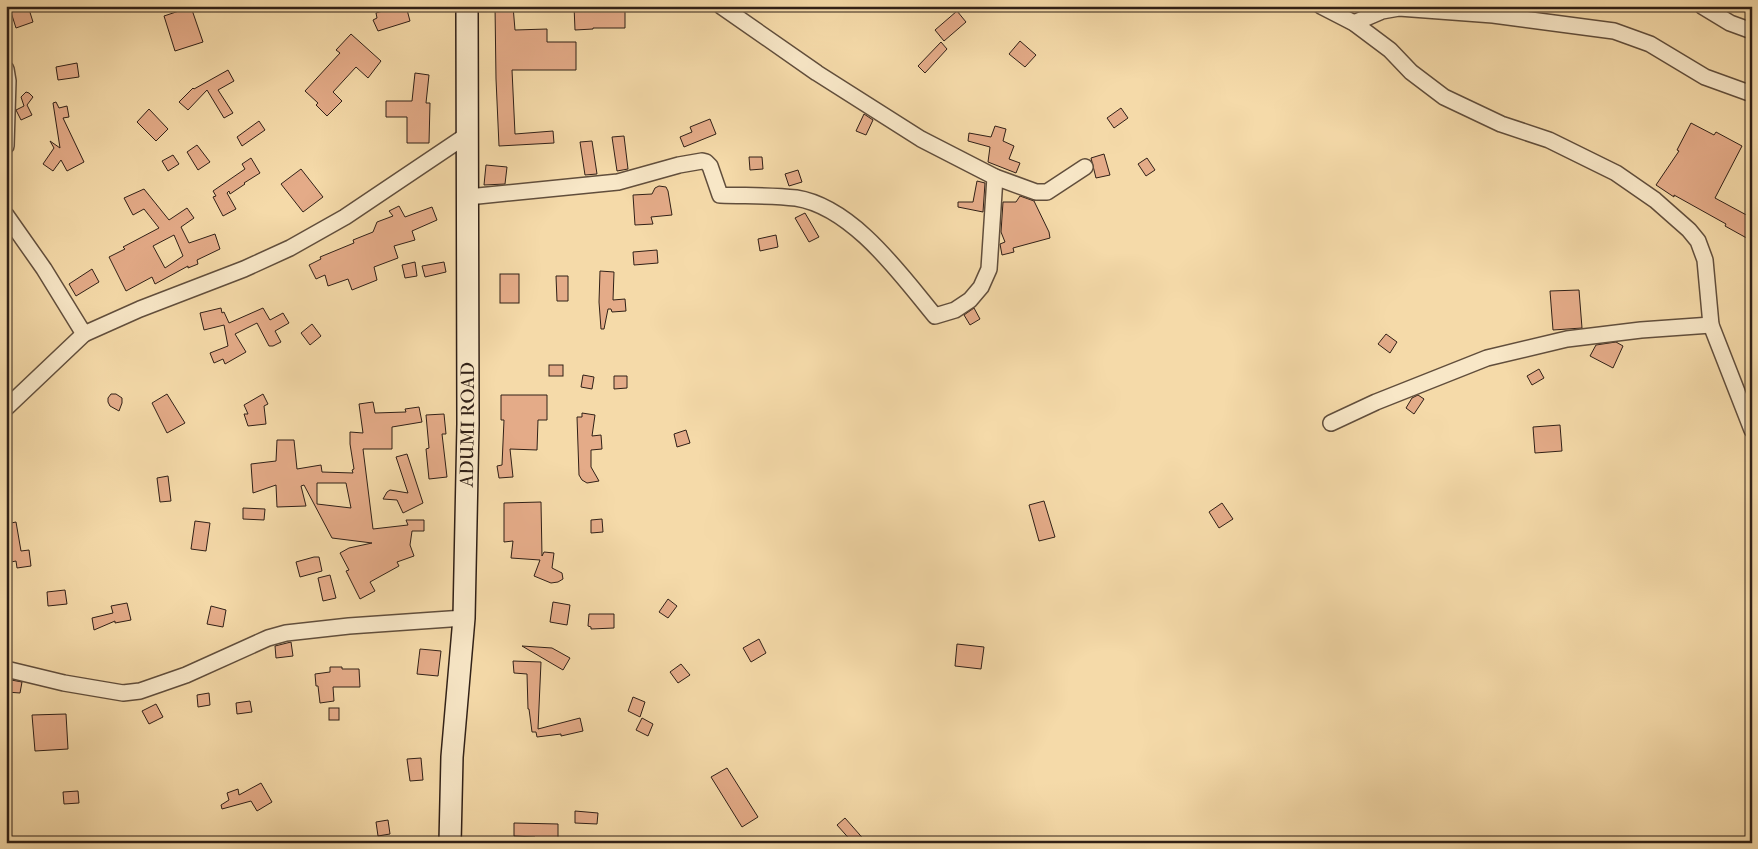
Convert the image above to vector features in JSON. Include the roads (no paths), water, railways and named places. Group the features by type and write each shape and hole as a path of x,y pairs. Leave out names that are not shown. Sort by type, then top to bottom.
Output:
{"main road":[{"name":"ADUMI ROAD","path":"450,843 452,757 464,618 468,424 467,6"}],"street":[{"path":"721,6 817,73 921,139 996,177 1036,192 1047,192 1085,167"},
{"path":"1321,6 1354,23 1390,50 1411,72 1444,97 1501,124 1557,144 1616,173 1655,200 1689,230 1698,241 1705,260 1712,325 1752,430"},
{"path":"1702,6 1730,23 1752,31"},
{"path":"1354,23 1382,11 1399,8 1496,11 1614,31 1650,44 1705,77 1752,94"},
{"path":"6,69 8,81 6,146"},
{"path":"6,408 84,334 140,309 244,269 290,248 345,217 467,135"},
{"path":"468,197 618,182 679,165 706,162 710,166 720,196 797,198 817,204 837,215 871,241 935,316 955,310 970,300 981,287 989,269 996,177"},
{"path":"6,215 44,269 84,334"},
{"path":"1331,423 1376,402 1487,358 1567,339 1641,330 1712,325"},
{"path":"6,669 64,683 123,693 140,691 178,678 268,638 286,633 339,627 464,618"}]}
